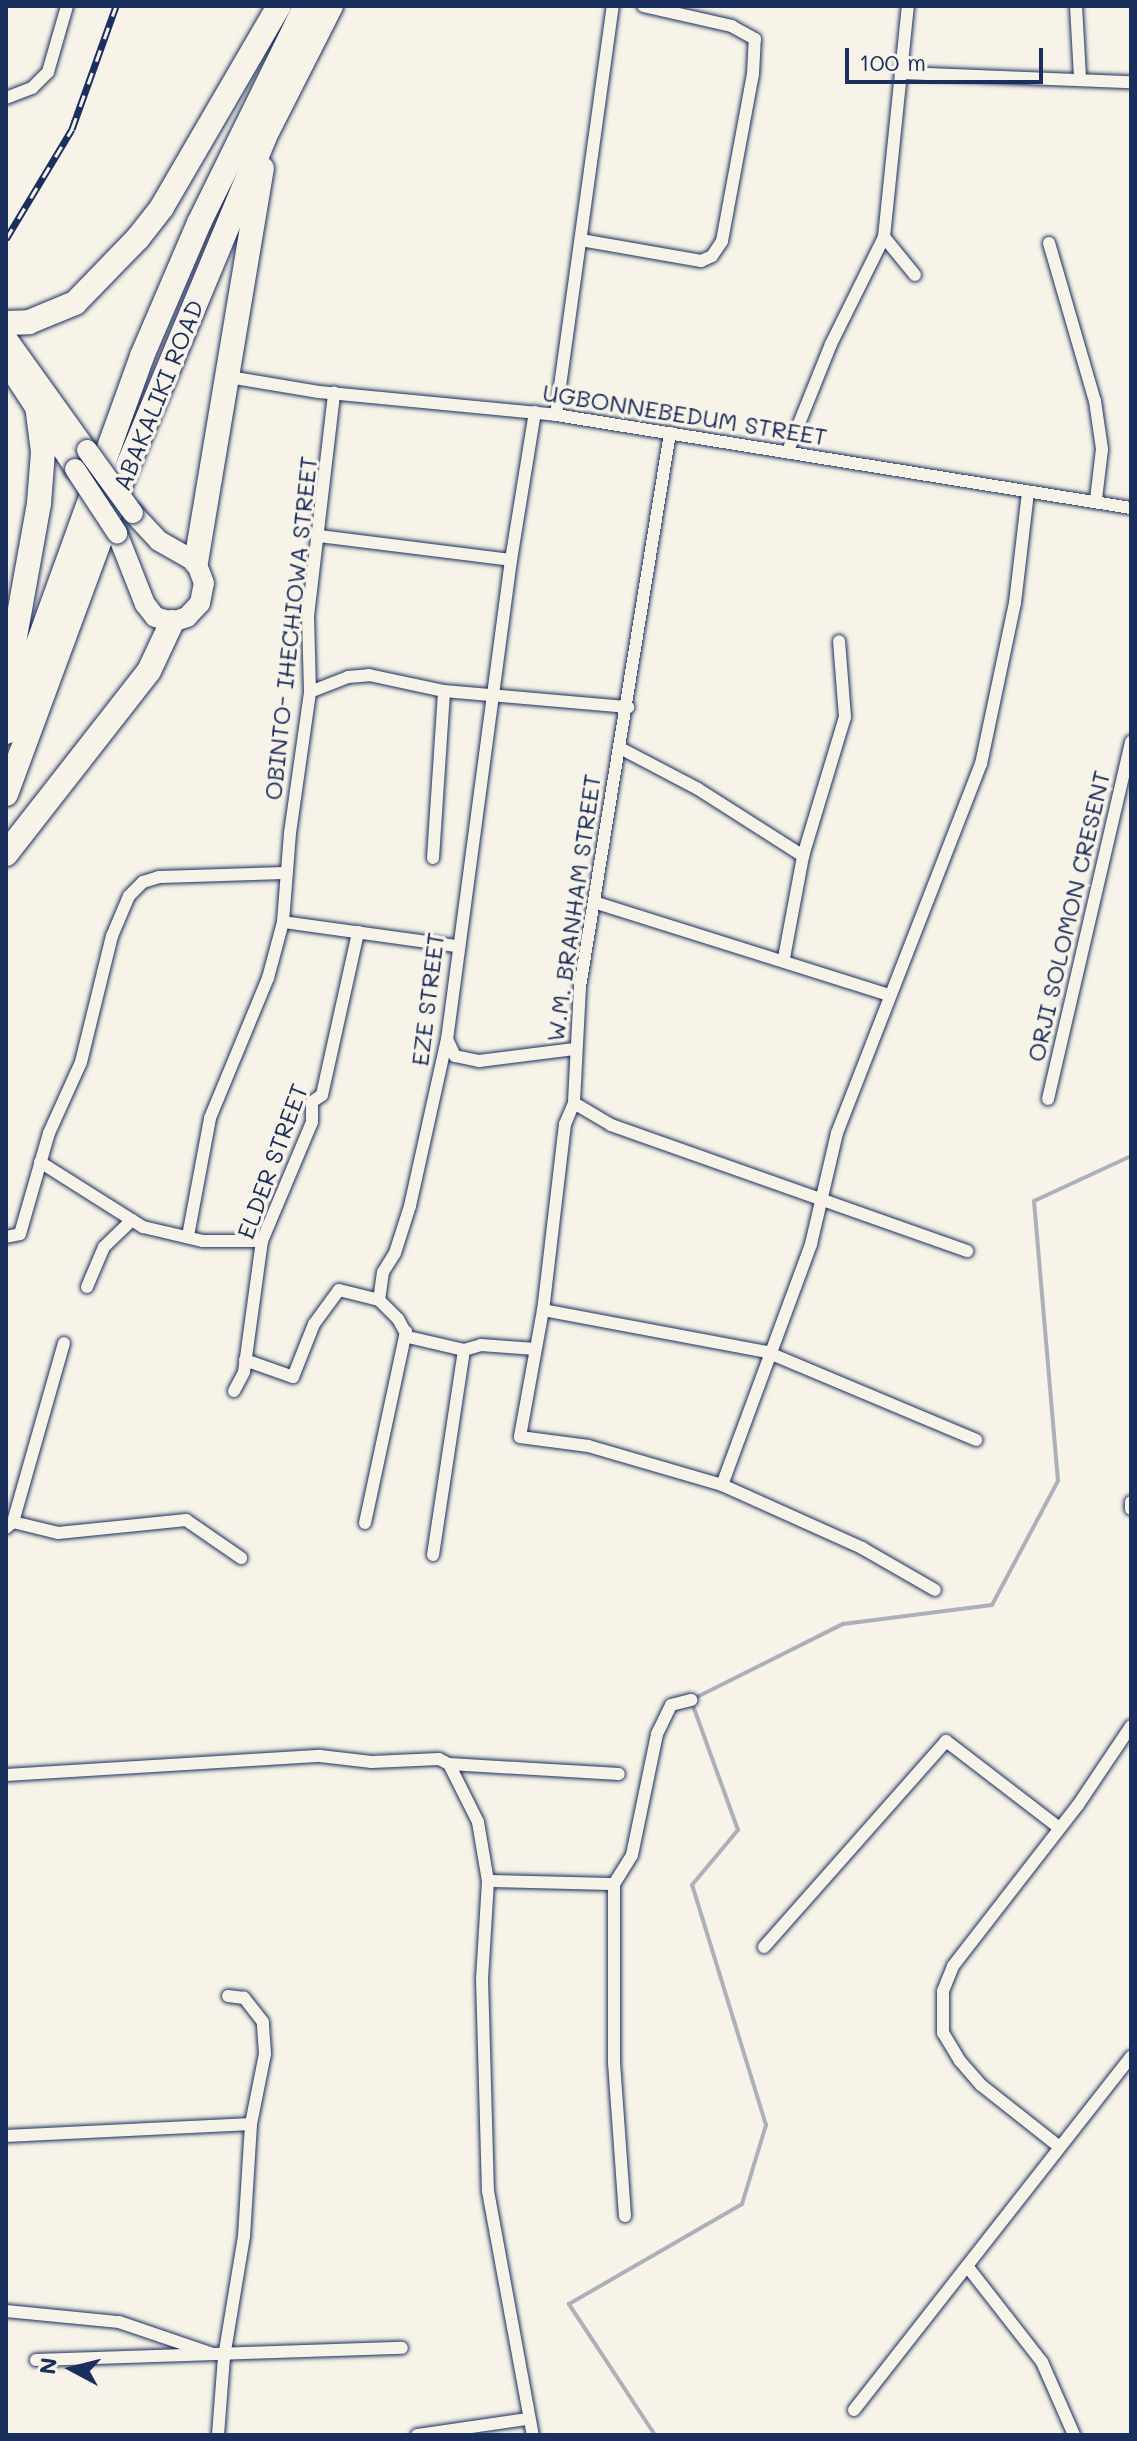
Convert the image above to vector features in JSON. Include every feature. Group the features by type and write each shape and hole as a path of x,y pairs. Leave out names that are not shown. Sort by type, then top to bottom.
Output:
{"highway":[{"path":"6,323 29,322 75,303 138,238 162,207 279,6"},
{"name":"ABAKALIKI ROAD","path":"6,732 147,344 199,223 306,6"},
{"name":"ABAKALIKI ROAD","path":"6,794 122,480 268,130 331,6"},
{"path":"196,562 268,130"},
{"path":"6,687 39,503 43,452 37,405"},
{"path":"6,854 149,671 172,622"}],"main road":[{"path":"6,337 133,513 159,541 196,562 204,583 200,603 187,617 172,622 155,617 145,604 117,533 37,405 6,363"}],"street":[{"path":"6,98 32,88 48,72 67,6"},
{"path":"556,415 613,6"},
{"path":"581,240 701,261 712,256 722,241 753,74 755,39 732,26 643,6"},
{"path":"788,451 831,344 884,237 908,6"},
{"path":"1076,6 1080,78"},
{"path":"903,73 1131,82"},
{"path":"884,237 915,275"},
{"path":"1049,243 1095,401 1102,449 1096,499"},
{"name":"UGBONNEBEDUM STREET","path":"229,377 334,393 556,415 1028,492 1096,499 1131,508"},
{"name":"OBINTO- IHECHIOWA STREET","path":"188,1236 210,1118 268,978 283,922 286,873 310,692 307,630 334,393"},
{"name":"EZE STREET","path":"379,1300 383,1272 395,1253 410,1206 447,1039 455,946 484,782 489,696 535,412"},
{"name":"W.M. BRANHAM STREET","path":"670,433 574,1049 574,1103 565,1124 543,1310 520,1437 588,1446 722,1485"},
{"path":"935,1590 862,1548 722,1485 767,1352 811,1244 837,1133 981,764 1015,603 1028,492"},
{"path":"319,536 511,560"},
{"path":"784,958 803,856 845,717 839,641"},
{"path":"310,692 348,677 369,675 444,691 628,707"},
{"path":"433,858 444,691"},
{"name":"ORJI SOLOMON CRESENT","path":"1048,1099 1125,794 1131,742"},
{"path":"620,748 698,789 803,856"},
{"path":"6,1237 20,1234 40,1162 81,1062 112,936 129,896 143,882 159,877 286,873"},
{"path":"597,903 784,958 889,995"},
{"path":"283,922 455,946"},
{"name":"ELDER STREET","path":"234,1391 245,1360 262,1241 312,1122 312,1102 322,1095 358,932"},
{"path":"447,1039 455,1056 479,1061 574,1049"},
{"path":"574,1103 611,1125 967,1251"},
{"path":"40,1162 132,1220 203,1241 262,1241"},
{"path":"87,1287 104,1247 132,1220"},
{"path":"245,1360 293,1377 331,1295 339,1290 379,1300 408,1337 464,1350 481,1345 535,1349"},
{"path":"543,1310 767,1352 976,1440"},
{"path":"365,1523 406,1331"},
{"path":"64,1343 10,1525 58,1533 186,1520 241,1558"},
{"path":"433,1555 464,1350"},
{"path":"1131,1502 1131,1509"},
{"path":"625,2216 614,2063 614,1884 632,1855 657,1734 671,1705 691,1700"},
{"path":"1057,2145 981,2085 960,2061 943,2033 943,1991 953,1966 1131,1726"},
{"path":"764,1947 946,1741 1058,1827"},
{"path":"6,1775 320,1756 372,1762 439,1759 449,1764 619,1774"},
{"path":"449,1764 478,1822 488,1881 482,1978 488,2191 527,2419 533,2435"},
{"path":"488,1881 614,1884"},
{"path":"218,2435 224,2357 239,2283 251,2124 265,2054 263,2022 244,1998 228,1996"},
{"path":"854,2410 1057,2145 1131,2057"},
{"path":"7,2138 251,2124"},
{"path":"967,2266 1042,2362 1074,2435"},
{"path":"6,2311 119,2322 224,2357"},
{"path":"36,2360 224,2357 402,2348"},
{"path":"417,2435 527,2419"}],"waterway":[{"path":"655,2435 569,2304 742,2204 766,2125 692,1885 738,1830 691,1700 843,1624 992,1605 1058,1481 1034,1201 1131,1156"}],"railway":[{"path":"6,239 72,129 116,6"}]}
